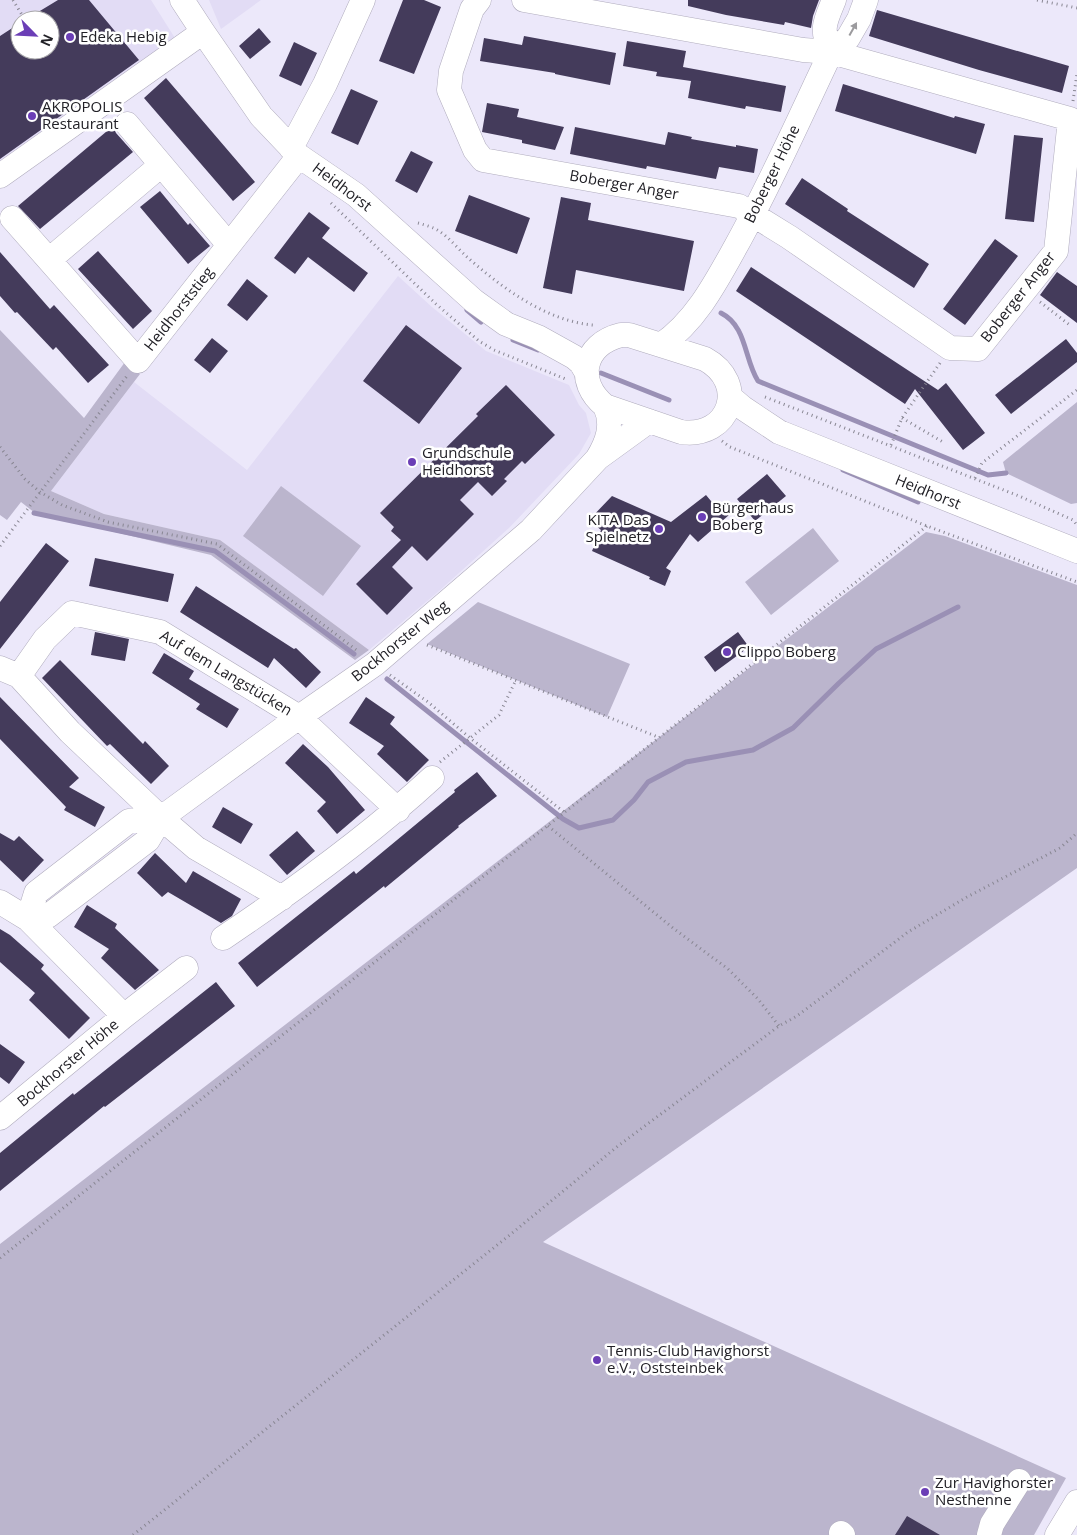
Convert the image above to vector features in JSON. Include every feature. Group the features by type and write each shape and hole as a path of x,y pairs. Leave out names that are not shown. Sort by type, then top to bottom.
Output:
{"street":[{"name":"Heidhorststieg","path":"12,218 138,361 229,245 295,152 364,0"},
{"name":"Boberger Anger","path":"479,0 472,9 451,72 449,90 475,150 483,160 739,206 754,214 950,348 978,349 1056,251 1070,119"},
{"path":"524,0 803,50 831,52 1070,119"},
{"path":"831,52 824,37 825,21 834,0"},
{"name":"Boberger Höhe","path":"661,345 677,332 709,294 754,214 831,52 848,38 859,19 866,0"},
{"name":"Heidhorst","path":"188,2 203,32 261,116 295,152 356,195 474,302 506,324 538,337 578,360 575,378 588,383 592,392 605,406"},
{"path":"0,176 203,32"},
{"path":"127,124 160,166 229,245"},
{"path":"49,260 160,166"},
{"name":"Boberger Höhe","path":"699,357 700,322 709,294"},
{"name":"Heidhorst","path":"538,337 580,342 602,333 630,335 699,357 714,364 722,371 727,380 730,397 779,432 1077,551"},
{"path":"575,378 588,363 602,333"},
{"path":"605,406 680,432 722,433 730,397"},
{"name":"Bockhorster Weg","path":"597,459 608,435 610,419 605,406"},
{"name":"Bockhorster Weg","path":"161,818 375,664 531,530 597,459 649,421"},
{"name":"Heidhorst","path":"722,433 779,432"},
{"name":"Auf dem Langstücken","path":"282,898 196,848 161,818 9,672 72,613 160,632 299,717 398,810"},
{"path":"223,938 282,898 398,810 432,778"},
{"path":"28,919 36,893 129,821 161,818"},
{"name":"Bockhorster Höhe","path":"0,902 28,919 124,1016"},
{"name":"Bockhorster Höhe","path":"4,1110 186,968"},
{"path":"989,1535 992,1524 1019,1480"},
{"path":"1057,1535 1077,1502"}],"path":[{"path":"1037,0 1077,8"},
{"path":"1070,119 1076,92 1077,74"},
{"path":"411,220 441,232 468,258 522,300 541,310 586,324 602,333"},
{"path":"1025,290 1071,326"},
{"path":"892,443 902,418 950,348"},
{"path":"0,546 138,361"},
{"path":"976,477 980,466 989,458 1077,390"},
{"path":"756,394 892,443 976,477 1074,520 1077,525"},
{"path":"902,418 943,442"},
{"path":"722,433 730,447 927,526 1077,582"},
{"path":"0,448 25,479 40,492 62,505 108,522 217,544 428,702 467,741 563,813"},
{"path":"0,1258 927,526"},
{"path":"407,637 658,738"},
{"path":"432,778 438,764 499,715 516,680"},
{"path":"548,826 673,928 728,970 758,999 779,1026"},
{"path":"133,1535 618,1146 779,1026 797,1016 908,932 967,897 1060,848 1077,833"}],"shaded area":[{"path":"0,0 151,0 180,46 0,177"},
{"path":"209,0 261,0 221,29"},
{"name":"Grundschule Heidhorst","path":"398,276 432,307 486,351 569,385 579,405 586,413 591,433 579,454 510,527 439,591 369,650 220,540 104,514 51,491 134,382 247,470"},
{"path":"0,330 84,418 125,362 140,374 51,491 104,514 220,540 369,650 355,660 211,555 35,513 21,502 7,520 0,515"},
{"path":"1077,402 1077,503 1071,504 1006,473 1003,462"},
{"path":"281,486 361,546 323,596 243,536"},
{"path":"813,528 839,561 771,615 745,582"},
{"path":"926,532 945,536 1077,585 1077,868 543,1242 1066,1478 1034,1535 0,1535 0,1244"},
{"path":"478,602 630,664 607,717 427,644"}],"building":[{"path":"58,0 89,0 139,60 0,159 0,36 10,30 10,60 60,60 60,10 42,10"},
{"path":"403,0 424,0 441,7 414,74 379,61"},
{"path":"688,0 819,0 811,28 785,22 784,25 726,15 688,6"},
{"path":"877,10 1069,66 1062,93 869,36"},
{"path":"259,28 271,42 250,59 239,46"},
{"path":"524,36 616,53 610,85 555,73 480,61 484,38 522,45"},
{"path":"627,41 686,51 683,67 786,86 781,112 746,106 745,109 688,98 691,81 656,76 657,72 623,66"},
{"path":"294,42 317,53 301,86 279,76"},
{"path":"166,78 255,182 233,201 144,98"},
{"path":"843,84 954,118 955,116 985,124 976,154 835,111"},
{"path":"351,89 378,101 358,145 331,133"},
{"path":"487,103 519,109 517,117 564,127 555,150 522,143 522,140 482,132"},
{"path":"113,126 116,133 133,152 40,229 18,206"},
{"path":"575,127 665,145 668,132 692,137 691,139 758,149 754,173 719,167 716,179 647,166 646,169 570,154"},
{"path":"1014,135 1043,138 1034,222 1005,219"},
{"path":"411,151 433,162 417,193 395,181"},
{"path":"802,178 848,209 847,211 929,264 914,288 785,204"},
{"path":"160,191 188,225 190,223 210,246 188,264 140,207"},
{"path":"469,195 530,218 517,254 455,231"},
{"path":"561,197 591,203 588,220 694,241 684,291 576,270 572,294 543,288"},
{"path":"309,212 330,228 322,238 368,273 354,292 308,257 295,274 274,258"},
{"path":"995,239 1018,256 965,325 943,309"},
{"path":"98,251 152,311 133,329 78,269"},
{"path":"0,252 50,309 54,305 109,365 88,383 56,347 53,350 0,296"},
{"path":"751,267 938,390 946,383 985,433 963,450 915,389 905,404 736,291"},
{"path":"1057,272 1077,286 1077,323 1040,295"},
{"path":"247,279 268,296 247,321 227,305"},
{"path":"406,325 462,368 419,424 363,381"},
{"path":"212,338 228,351 210,373 194,360"},
{"path":"1066,339 1077,353 1077,362 1011,414 995,395"},
{"path":"506,385 555,435 525,464 522,461 504,479 507,481 492,496 478,482 460,500 474,514 427,561 412,546 392,567 413,588 387,615 356,584 401,540 391,531 394,527 380,513 478,416 476,414"},
{"path":"767,474 786,496 755,521 737,499"},
{"path":"706,495 716,507 720,504 729,515 698,542 690,534 666,568 671,571 665,586 649,579 650,577 592,551 601,530 589,520 612,496 671,522"},
{"path":"46,543 69,561 0,649 0,602"},
{"path":"95,558 174,574 168,602 89,586"},
{"path":"196,586 294,649 296,648 321,672 306,688 274,658 268,668 180,612"},
{"path":"95,632 129,639 125,661 91,655"},
{"name":"Clippo Boberg","path":"738,632 749,647 715,672 704,657"},
{"path":"164,653 194,671 189,679 239,709 227,728 196,709 200,704 152,673"},
{"path":"60,660 143,744 145,741 169,766 151,784 110,744 107,746 42,678"},
{"path":"0,697 79,778 69,787 105,807 95,827 64,810 66,807 0,739"},
{"path":"366,697 395,717 390,724 429,760 407,782 377,754 384,746 349,723"},
{"path":"303,744 328,767 365,810 337,834 317,811 326,802 285,763"},
{"path":"477,772 497,796 458,826 385,888 384,886 257,987 238,963 354,871 356,874"},
{"path":"223,807 253,824 241,844 212,827"},
{"path":"297,831 315,851 287,875 269,855"},
{"path":"0,833 14,841 19,836 44,860 23,882 0,860"},
{"path":"155,853 186,883 193,871 241,899 232,916 221,923 168,892 162,897 137,873"},
{"path":"87,905 117,924 115,928 159,970 135,990 101,958 109,949 74,927"},
{"path":"0,929 10,935 44,965 41,969 90,1018 69,1039 29,1000 35,993 0,962"},
{"path":"216,982 235,1006 104,1106 0,1191 0,1153 73,1093 74,1095"},
{"path":"0,1044 25,1062 9,1084 0,1077"},
{"path":"907,1516 940,1535 895,1535"}],"waterway":[{"path":"467,310 481,322"},
{"path":"721,313 736,326 758,381 988,475 1006,473"},
{"path":"513,340 538,350"},
{"path":"601,373 669,400"},
{"path":"843,470 918,502"},
{"path":"34,513 215,551 354,654"},
{"path":"387,679 563,819 579,828 613,820 634,800 648,782 686,762 753,750 793,728 876,649 958,607"}],"place":[{"name":"Edeka Hebig","path":"70,37"},
{"name":"AKROPOLIS Restaurant","path":"32,116"},
{"name":"Grundschule Heidhorst","path":"412,462"},
{"name":"Bürgerhaus Boberg","path":"702,517"},
{"name":"KITA Das Spielnetz","path":"659,529"},
{"name":"Clippo Boberg","path":"727,652"},
{"name":"Tennis-Club Havighorst e.V., Oststeinbek","path":"597,1360"},
{"name":"Zur Havighorster Nesthenne","path":"925,1492"}]}
